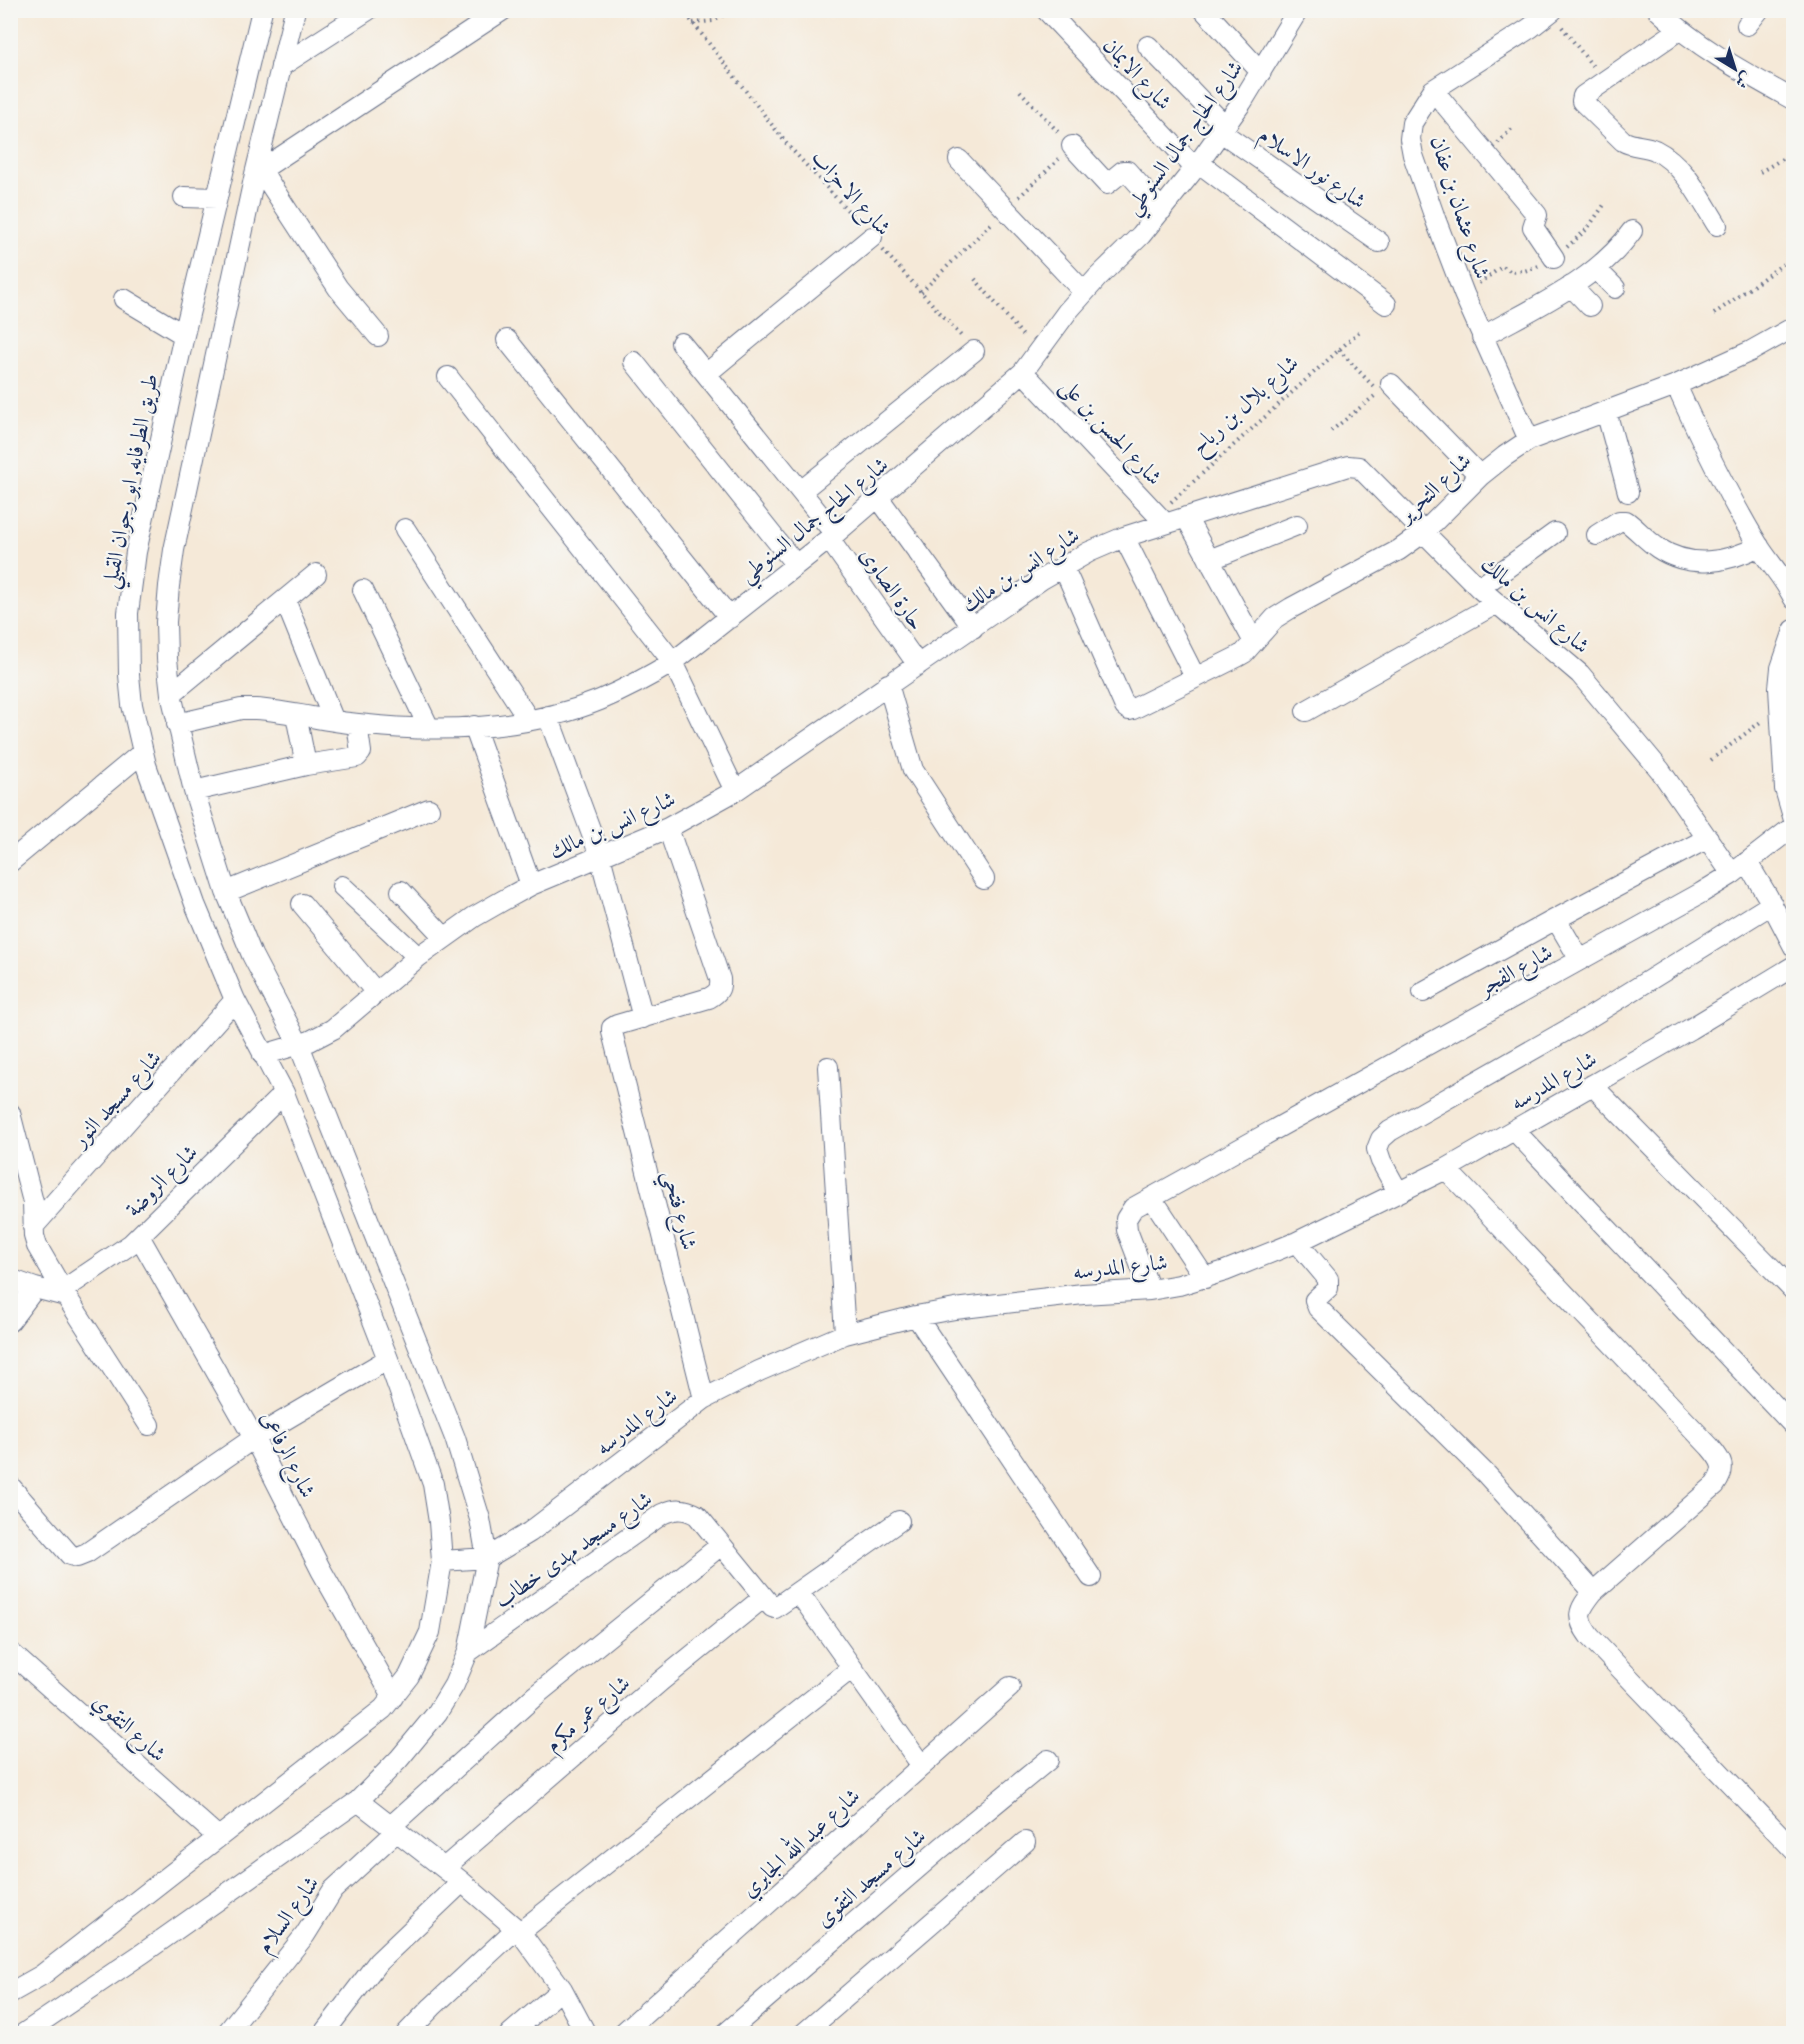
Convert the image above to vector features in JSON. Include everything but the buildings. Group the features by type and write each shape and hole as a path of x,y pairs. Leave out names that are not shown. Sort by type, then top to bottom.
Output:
{"street":[{"name":"طريق الطرفايه, ابو رجوان القبلي","path":"10,1993 42,1975 383,1709 409,1676 430,1632 442,1561 440,1522 433,1484 388,1359 284,1093 235,1000 195,904 143,752 132,705 128,624 136,552 184,335 262,10"},
{"path":"23,2034 143,1953 358,1801 399,1759 437,1713 454,1685 468,1652 487,1558 480,1519 455,1438 298,1045 252,955 226,892 194,791 171,694 167,659 168,586 181,514 295,10"},
{"path":"281,66 368,10"},
{"path":"258,172 502,10"},
{"name":"شارع الايمان","path":"1046,10 1197,165 1386,304"},
{"path":"1204,10 1261,72"},
{"name":"شارع الحاج جمال السنوطي","path":"177,724 241,710 269,710 357,724 429,728 474,726 538,718 600,700 673,662 878,498 1023,372 1084,292 1130,247 1197,165 1261,72 1299,10"},
{"path":"1658,10 1679,30 1719,58 1794,100"},
{"name":"شارع عثمان بن عفان","path":"1528,440 1482,337 1436,221 1413,155 1410,139 1412,123 1432,90 1530,28 1552,11"},
{"path":"1679,30 1581,97 1585,104 1623,141 1652,149 1671,160 1683,172 1717,225"},
{"name":"شارع نور الاسلام","path":"1148,46 1223,129 1379,242"},
{"path":"1432,90 1537,216 1533,226 1554,258"},
{"path":"1072,146 1104,183 1109,183 1123,171 1127,171 1162,210"},
{"path":"959,160 1084,292"},
{"path":"258,172 338,288 378,336"},
{"path":"184,196 217,198"},
{"path":"1482,337 1596,269 1622,245 1632,231"},
{"path":"706,374 872,237"},
{"path":"1596,269 1615,288"},
{"path":"1571,286 1590,306"},
{"path":"124,299 184,335"},
{"name":"شارع التحرير","path":"1063,566 1125,707 1129,710 1133,709 1237,657 1275,618 1399,550 1424,532 1480,476 1528,440 1676,385 1751,351 1794,327"},
{"path":"507,340 730,618"},
{"name":"حارة الصاوى","path":"681,343 801,491 918,665"},
{"path":"801,491 974,351"},
{"path":"634,362 796,565"},
{"name":"شارع الحسن بن على","path":"1023,372 1161,519"},
{"path":"448,377 673,662 735,791"},
{"path":"1390,384 1480,476"},
{"path":"1676,385 1729,494 1759,546 1792,592"},
{"path":"1606,411 1628,492"},
{"name":"شارع انس بن مالك","path":"263,1055 310,1041 333,1029 375,991 444,937 531,885 668,828 735,791 1063,566 1161,519 1186,518 1348,466 1359,467 1479,588 1580,674 1660,770 1708,838 1772,904 1794,947"},
{"path":"878,498 973,628"},
{"path":"1186,518 1254,642"},
{"path":"1597,535 1619,521 1626,521 1659,548 1678,557 1699,562 1720,561 1740,556 1759,546"},
{"path":"1209,560 1297,525"},
{"path":"405,529 538,718 600,856 643,1018 709,998 719,991 720,985 717,968 668,828"},
{"path":"1479,588 1555,533"},
{"path":"1124,537 1195,677"},
{"path":"171,694 316,574"},
{"path":"363,590 429,728"},
{"path":"285,600 334,721"},
{"path":"1306,711 1497,603"},
{"path":"1794,630 1781,668 1779,687 1785,789 1794,820"},
{"path":"888,684 913,770 984,879"},
{"path":"296,715 306,765"},
{"path":"194,791 306,765 359,756 361,752 357,724"},
{"path":"474,726 531,885"},
{"path":"10,862 143,752"},
{"path":"226,892 429,809"},
{"path":"1580,960 1701,893 1739,868 1794,826"},
{"name":"شارع الفجر","path":"1150,1290 1127,1230 1126,1219 1133,1208 1580,960 1556,920 1708,838"},
{"path":"342,886 418,957"},
{"path":"401,891 444,937"},
{"path":"302,904 375,991"},
{"path":"1398,1192 1377,1149 1381,1139 1390,1131 1590,1017 1772,904"},
{"path":"1423,992 1556,920"},
{"name":"شارع المدرسه","path":"442,1561 487,1558 530,1532 704,1399 759,1371 845,1334 916,1316 955,1309 1083,1294 1150,1290 1205,1278 1297,1242 1446,1169 1794,966"},
{"name":"شارع مسجد النور","path":"33,1227 235,1000"},
{"name":"شارع فتحي","path":"643,1018 614,1026 612,1032 704,1399"},
{"path":"828,1067 845,1334"},
{"path":"1592,1085 1794,1291"},
{"name":"شارع الروضة","path":"64,1293 139,1236 284,1093"},
{"path":"11,1114 33,1202 33,1227 37,1246 64,1293 148,1425"},
{"path":"1514,1130 1794,1426"},
{"path":"1446,1169 1719,1457 1722,1475 1715,1485 1593,1592 1582,1606 1579,1616 1582,1627 1590,1637 1794,1850"},
{"path":"1152,1198 1205,1278"},
{"name":"شارع الرفاعى","path":"139,1236 254,1438 321,1570 393,1697"},
{"path":"1297,1242 1328,1279 1328,1288 1315,1300 1318,1308 1487,1475 1593,1592"},
{"path":"10,1279 35,1288 64,1293"},
{"path":"10,1321 35,1288"},
{"path":"916,1316 1091,1576"},
{"path":"10,1486 70,1555 77,1557 87,1553 254,1438 388,1359"},
{"name":"شارع مسجد مهدى خطاب","path":"468,1652 662,1514 673,1509 686,1509 697,1515 769,1603"},
{"name":"شارع عمر مكرم","path":"444,1868 662,1680 769,1603 799,1593 899,1521"},
{"name":"شارع السلام","path":"226,2034 305,1935 333,1890 393,1829 536,1695 721,1545"},
{"path":"799,1593 922,1766"},
{"name":"شارع التقوي","path":"10,1652 218,1837"},
{"path":"406,2034 432,2007 518,1930 852,1668"},
{"name":"شارع عبد الله الجابري","path":"622,2034 1010,1687"},
{"name":"شارع مسجد التقوى","path":"725,2034 941,1848 1048,1760"},
{"path":"358,1801 462,1882 518,1930 561,1989 586,2034"},
{"path":"803,2034 1024,1842"},
{"path":"323,2034 378,1962 462,1882"},
{"path":"510,2034 561,1989"}],"path":[{"name":"شارع الاحزاب","path":"683,10 786,143 974,351"},
{"path":"693,23 713,21 732,10"},
{"path":"1552,11 1604,80"},
{"path":"1020,91 1072,146"},
{"path":"1760,172 1794,152"},
{"path":"1714,314 1794,256"},
{"path":"975,279 1037,352"},
{"name":"شارع بلال بن رباح","path":"1161,519 1362,329"},
{"path":"1330,431 1380,393 1339,350"},
{"path":"1712,760 1781,706"}]}
